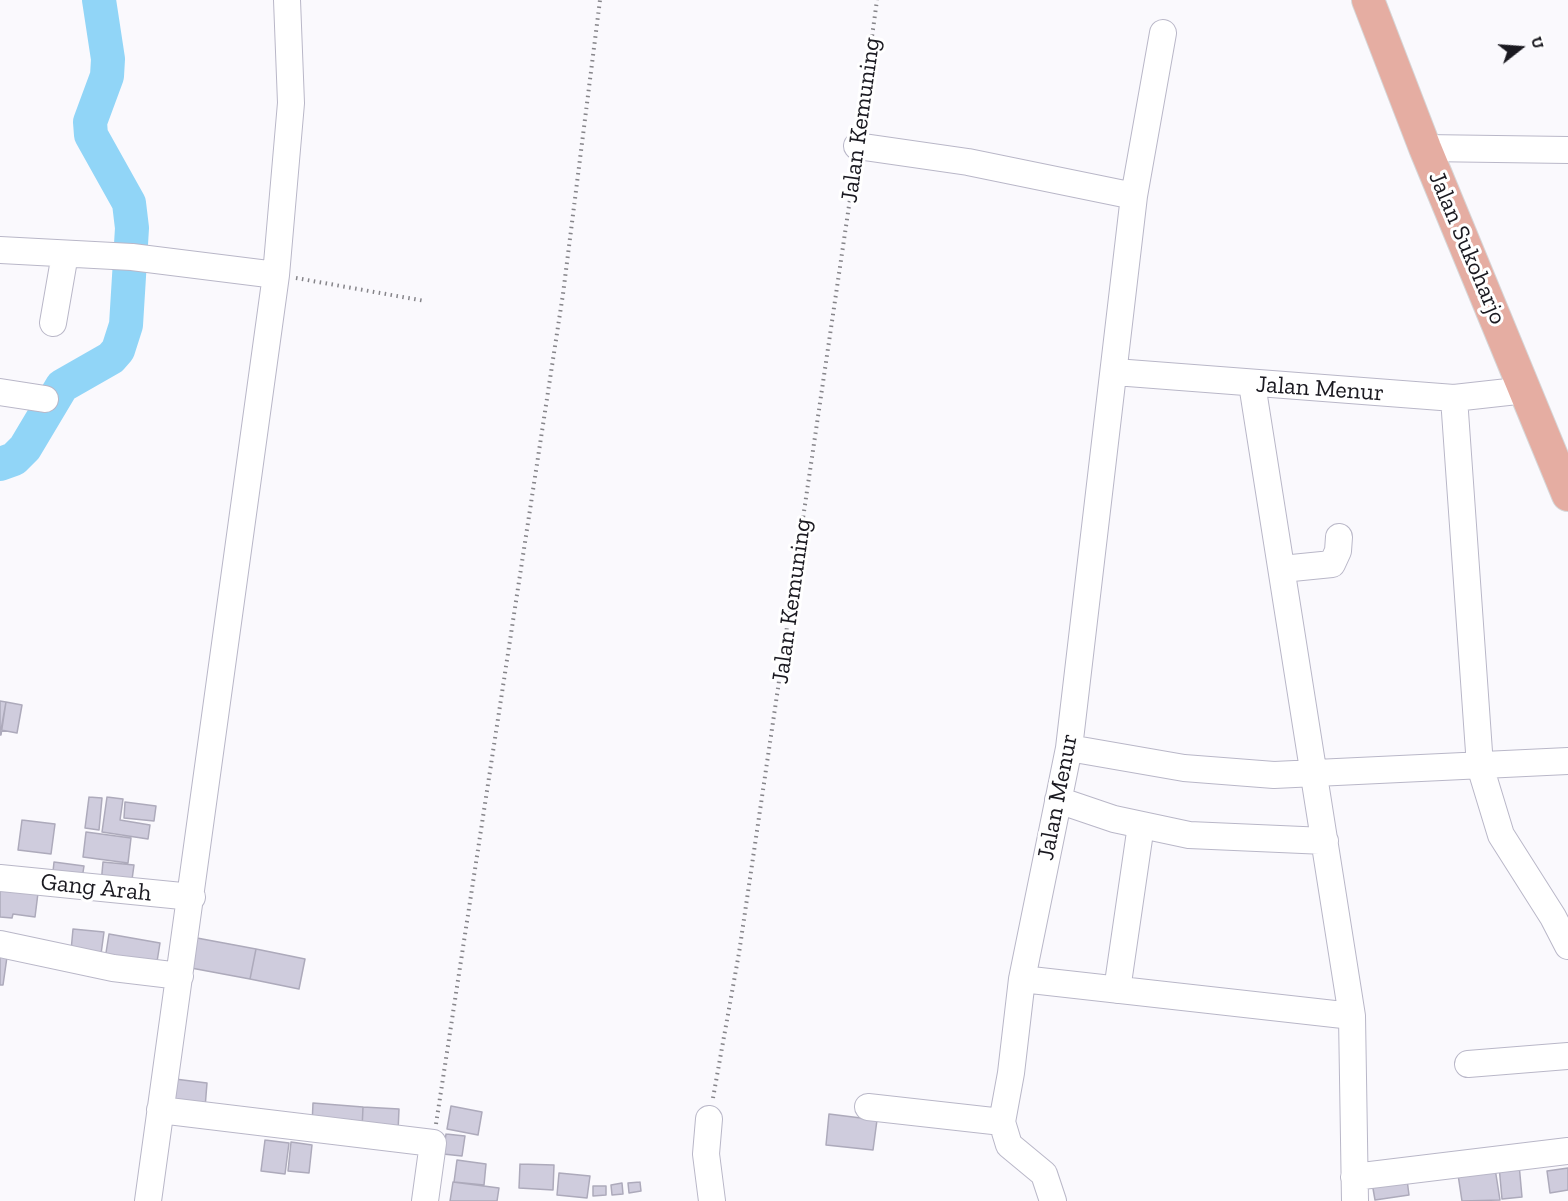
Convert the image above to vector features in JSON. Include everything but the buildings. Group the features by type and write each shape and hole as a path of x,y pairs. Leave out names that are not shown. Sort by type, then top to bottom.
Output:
{"main road":[{"name":"Jalan Sukoharjo","path":"1368,0 1425,148 1568,495"}],"street":[{"path":"148,1201 192,897 276,275 291,103 287,0"},
{"name":"Jalan Menur","path":"1002,1122 1011,1073 1022,979 1070,748 1134,196 1163,33"},
{"path":"857,146 968,162 1134,196"},
{"path":"1425,148 1568,150"},
{"path":"0,250 132,257 276,275"},
{"path":"53,323 65,254"},
{"name":"Jalan Menur","path":"1115,372 1454,398 1526,390"},
{"path":"1252,384 1352,1016 1354,1189 1568,1151"},
{"path":"0,392 45,399"},
{"path":"1454,398 1480,766 1501,835 1553,917 1568,946"},
{"path":"1282,569 1332,564 1338,551 1339,537"},
{"path":"1070,748 1184,768 1274,775 1568,761"},
{"path":"1058,800 1141,825 1189,835 1325,841"},
{"path":"1117,990 1141,825"},
{"name":"Gang Arah","path":"0,878 192,897"},
{"path":"0,944 48,952 113,968 180,976"},
{"path":"1022,979 1352,1016"},
{"path":"1468,1064 1568,1056"},
{"path":"868,1107 1002,1122 1009,1145 1044,1174 1053,1201"},
{"path":"160,1110 434,1143 425,1201"},
{"path":"709,1119 706,1154 712,1201"}],"path":[{"path":"434,1143 563,294 600,0"},
{"name":"Jalan Kemuning","path":"709,1119 741,941 877,0"},
{"path":"276,275 425,301"}],"waterway":[{"path":"0,464 14,459 25,448 62,386 111,358 118,350 126,325 132,228 129,203 91,135 90,122 107,76 108,59 99,0"}]}
